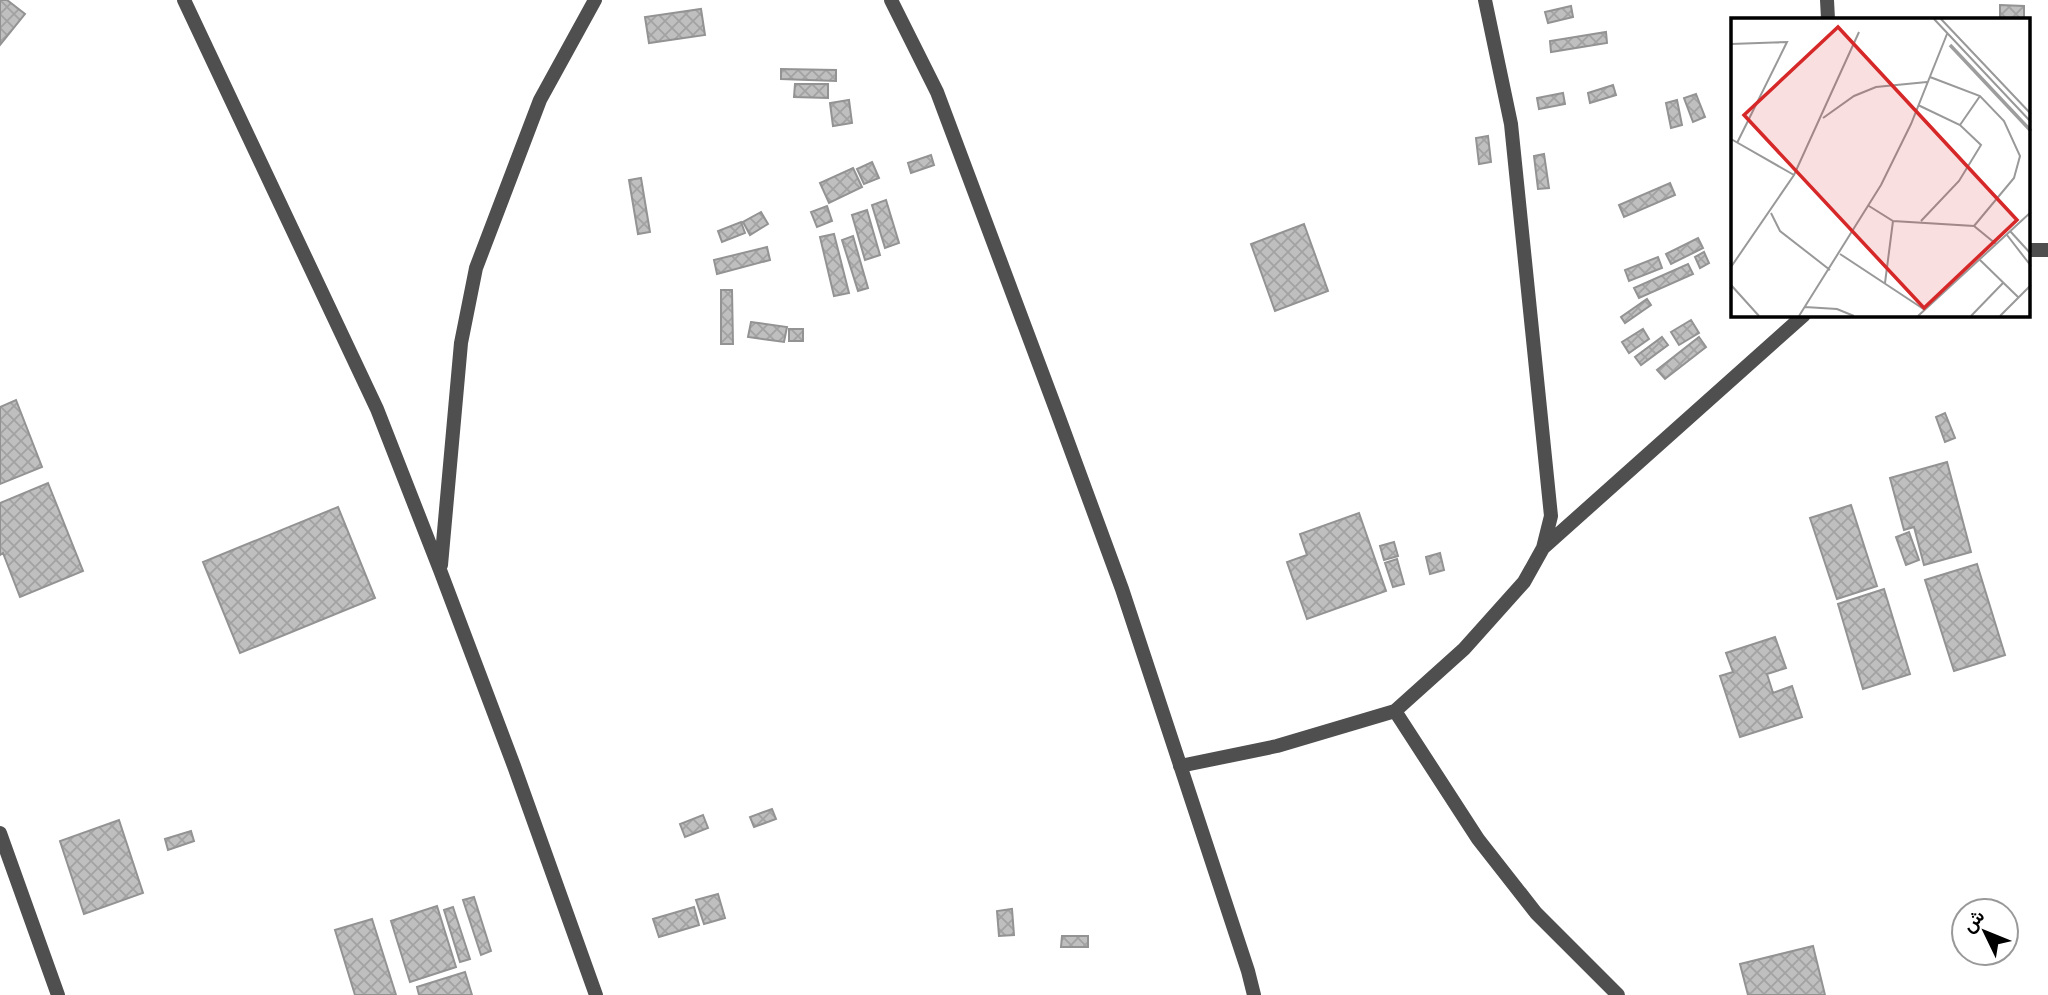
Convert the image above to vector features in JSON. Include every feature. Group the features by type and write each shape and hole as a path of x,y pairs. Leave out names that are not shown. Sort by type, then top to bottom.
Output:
{"lane":[{"path":"184,0 377,409 514,766 596,995"},
{"path":"440,570 461,343 476,268 540,100 595,0"},
{"path":"891,0 937,92 1122,589 1254,995"},
{"path":"1180,766 1277,746 1395,711 1464,649 1524,583 1543,548 1551,516 1511,124 1485,0"},
{"path":"1827,0 1828,18"},
{"path":"2030,250 2048,250"},
{"path":"1543,548 1802,317"},
{"path":"1395,711 1478,839 1536,913 1618,995"},
{"path":"0,834 58,995"}],"building":[{"path":"0,0 7,0 25,14 0,45"},
{"path":"2000,5 2024,6 2024,18 2000,18"},
{"path":"1571,6 1573,17 1548,23 1545,12"},
{"path":"701,9 705,35 649,43 645,17"},
{"path":"1606,32 1607,43 1551,52 1550,41"},
{"path":"781,69 836,70 836,81 781,79"},
{"path":"795,84 828,84 828,98 794,97"},
{"path":"1613,85 1616,95 1590,103 1588,93"},
{"path":"1563,93 1565,104 1539,109 1537,98"},
{"path":"1696,94 1705,117 1693,122 1684,98"},
{"path":"849,100 852,123 833,126 830,103"},
{"path":"1677,100 1682,125 1671,128 1666,103"},
{"path":"1488,136 1491,162 1479,164 1476,138"},
{"path":"1544,154 1549,188 1538,189 1534,156"},
{"path":"931,155 934,165 911,173 908,163"},
{"path":"872,162 879,178 864,184 857,169"},
{"path":"853,168 862,187 829,203 820,183"},
{"path":"641,178 650,232 638,234 629,180"},
{"path":"1670,183 1675,195 1624,217 1619,205"},
{"path":"886,200 899,243 885,248 872,205"},
{"path":"827,206 832,221 817,227 811,212"},
{"path":"867,210 880,255 865,260 852,215"},
{"path":"761,212 768,224 750,235 743,222"},
{"path":"741,222 745,233 722,242 718,231"},
{"path":"1304,224 1328,291 1275,311 1251,244"},
{"path":"834,234 849,293 834,296 820,237"},
{"path":"853,236 868,288 858,291 842,240"},
{"path":"1698,238 1703,248 1671,264 1666,254"},
{"path":"767,247 770,260 717,274 714,260"},
{"path":"1704,252 1709,263 1700,268 1695,257"},
{"path":"1658,257 1662,268 1629,281 1625,270"},
{"path":"1688,264 1693,274 1639,298 1634,288"},
{"path":"721,290 732,290 733,344 721,344"},
{"path":"1647,299 1651,305 1625,323 1621,317"},
{"path":"1691,320 1699,333 1679,345 1671,332"},
{"path":"751,322 787,327 784,342 748,337"},
{"path":"789,329 803,329 803,341 789,341"},
{"path":"1643,329 1649,339 1629,353 1622,342"},
{"path":"1662,337 1668,345 1641,365 1635,357"},
{"path":"1699,337 1706,347 1665,379 1657,370"},
{"path":"16,400 42,467 0,484 0,407"},
{"path":"1945,413 1955,438 1945,442 1936,417"},
{"path":"1947,462 1971,552 1924,565 1914,527 1904,530 1890,478"},
{"path":"48,483 83,571 20,597 3,553 0,555 0,503"},
{"path":"1851,505 1877,586 1837,599 1810,518"},
{"path":"338,507 375,598 240,653 203,562"},
{"path":"1359,513 1386,591 1307,619 1287,562 1307,555 1300,534"},
{"path":"1909,532 1919,560 1906,565 1896,537"},
{"path":"1394,542 1398,556 1384,560 1380,546"},
{"path":"1440,553 1444,570 1430,574 1426,557"},
{"path":"1397,559 1404,584 1393,587 1385,563"},
{"path":"1977,564 2005,655 1954,671 1925,580"},
{"path":"1884,589 1910,674 1863,689 1838,604"},
{"path":"1775,637 1786,668 1767,674 1773,693 1792,686 1802,717 1740,737 1720,676 1733,672 1726,653"},
{"path":"772,809 776,819 754,827 750,817"},
{"path":"703,815 708,828 685,837 680,824"},
{"path":"119,820 143,893 84,914 60,841"},
{"path":"191,831 194,841 168,850 165,839"},
{"path":"718,894 725,918 704,924 696,900"},
{"path":"474,897 491,951 481,955 463,900"},
{"path":"437,906 456,967 410,982 391,921"},
{"path":"453,907 470,959 460,962 444,910"},
{"path":"694,907 699,925 659,937 653,919"},
{"path":"1012,909 1014,935 999,936 997,911"},
{"path":"372,919 396,995 355,995 335,930"},
{"path":"1062,936 1088,936 1088,947 1061,947"},
{"path":"1813,946 1825,995 1748,995 1740,964"},
{"path":"465,972 472,995 419,995 417,987"}]}
